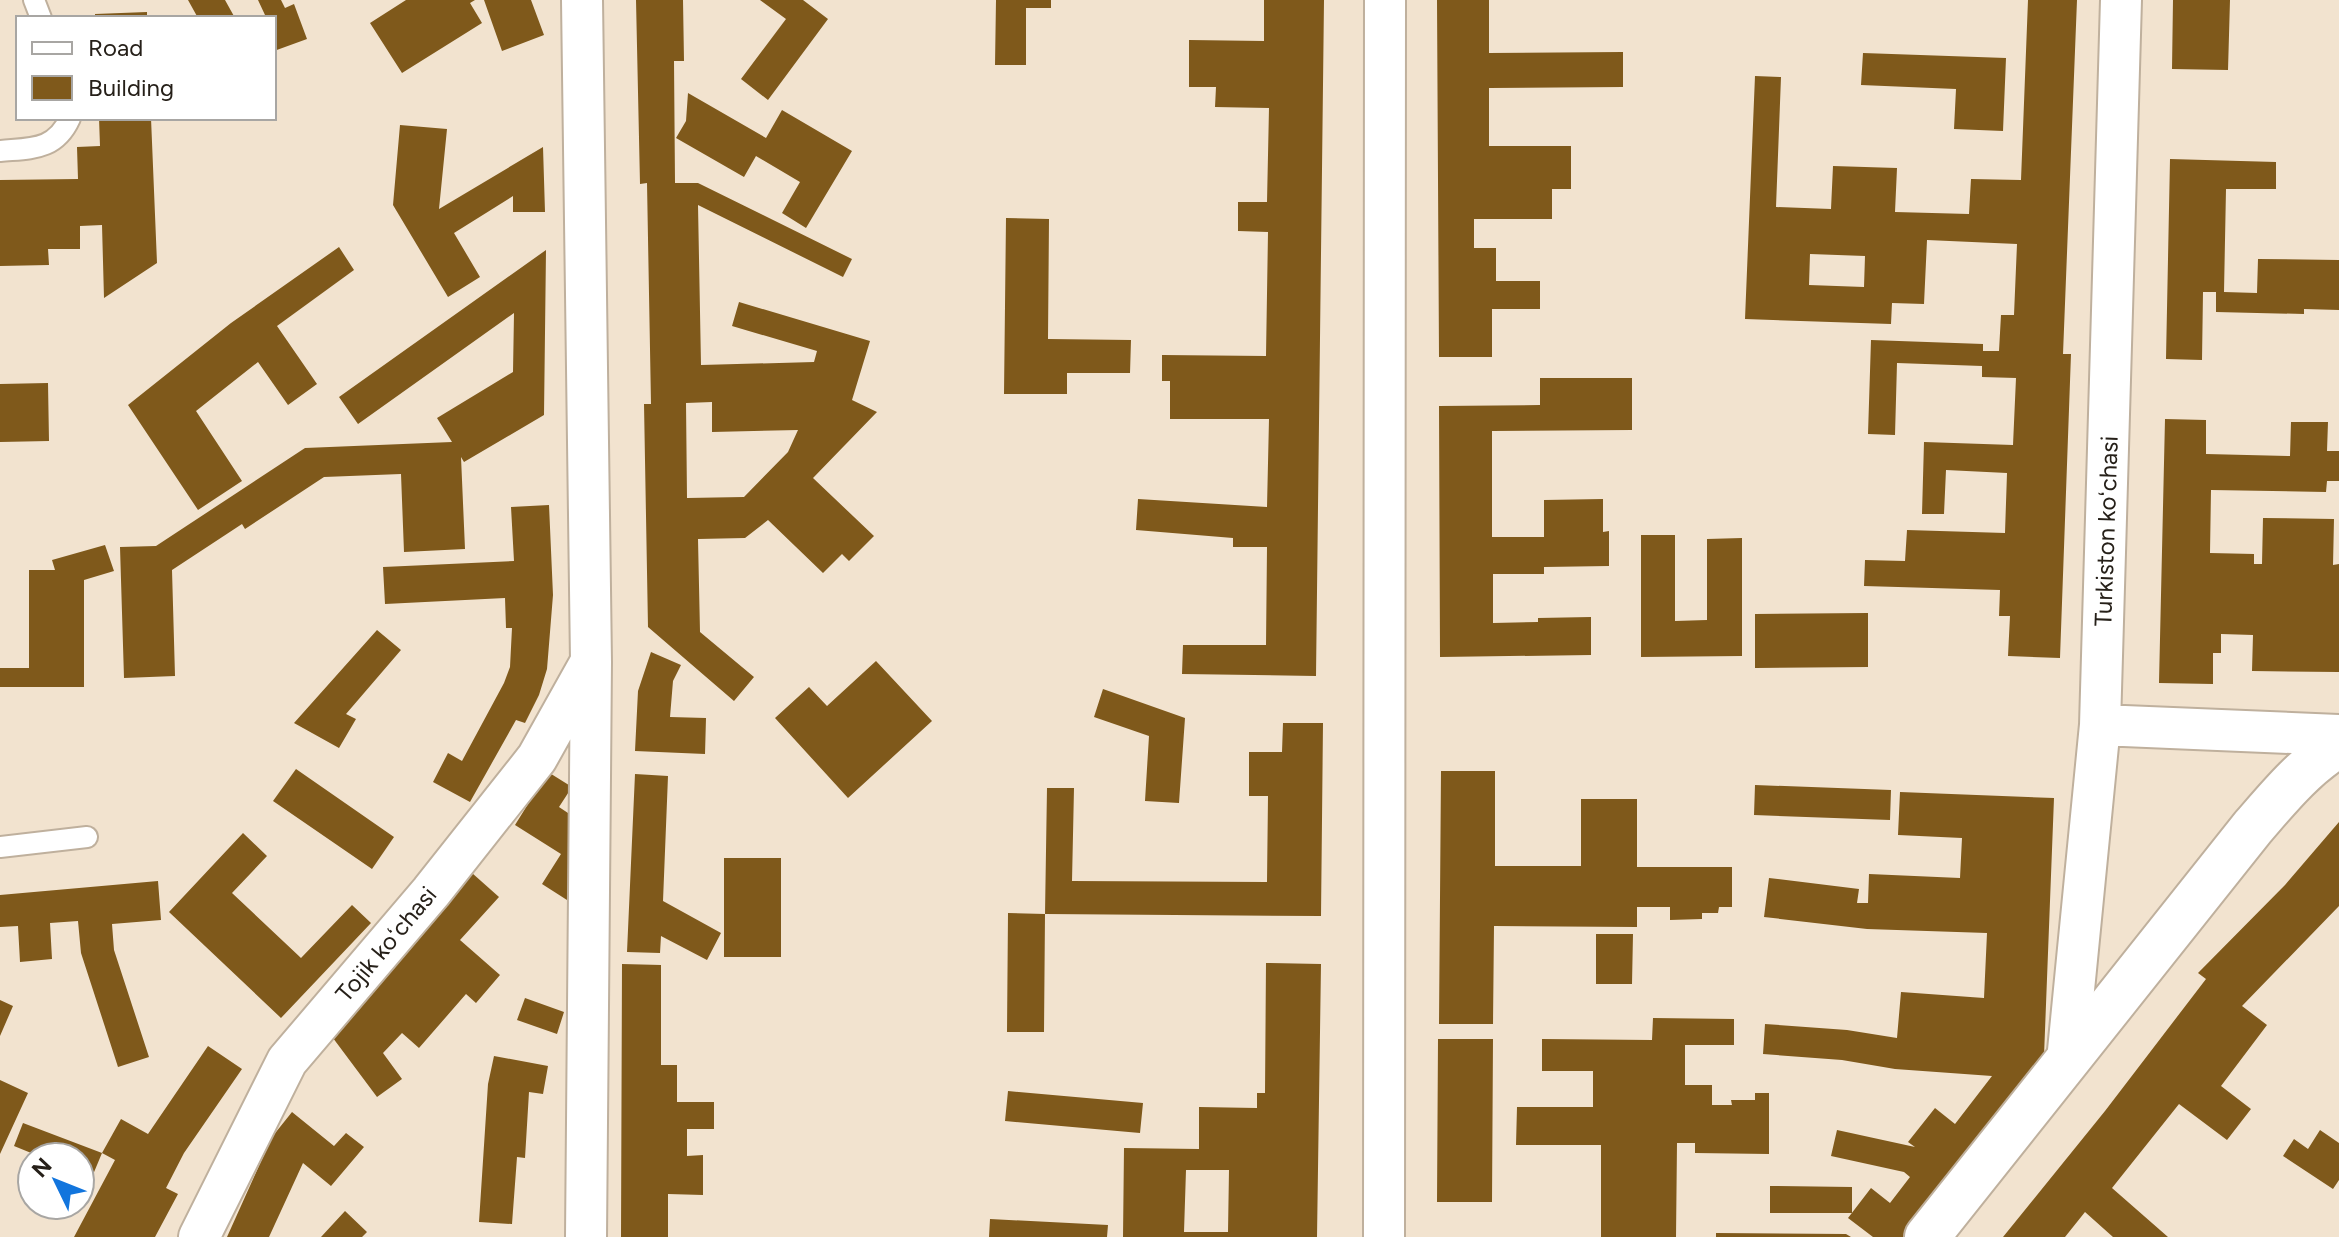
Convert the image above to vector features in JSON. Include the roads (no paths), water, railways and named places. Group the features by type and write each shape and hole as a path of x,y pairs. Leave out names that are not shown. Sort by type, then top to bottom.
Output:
{"street":[{"path":"582,0 591,662 586,1237"},
{"path":"1384,1237 1385,0"},
{"name":"Turkiston koʻchasi","path":"2067,1061 2100,725 2121,0"},
{"name":"Tojik koʻchasi","path":"199,1237 287,1061 431,892 537,758 591,662"},
{"path":"2100,725 2339,735"},
{"path":"1927,1237 2288,786 2321,756 2339,745"}],"lane":[{"path":"0,151 45,147 64,130 69,120"},
{"path":"0,847 87,837"}]}
